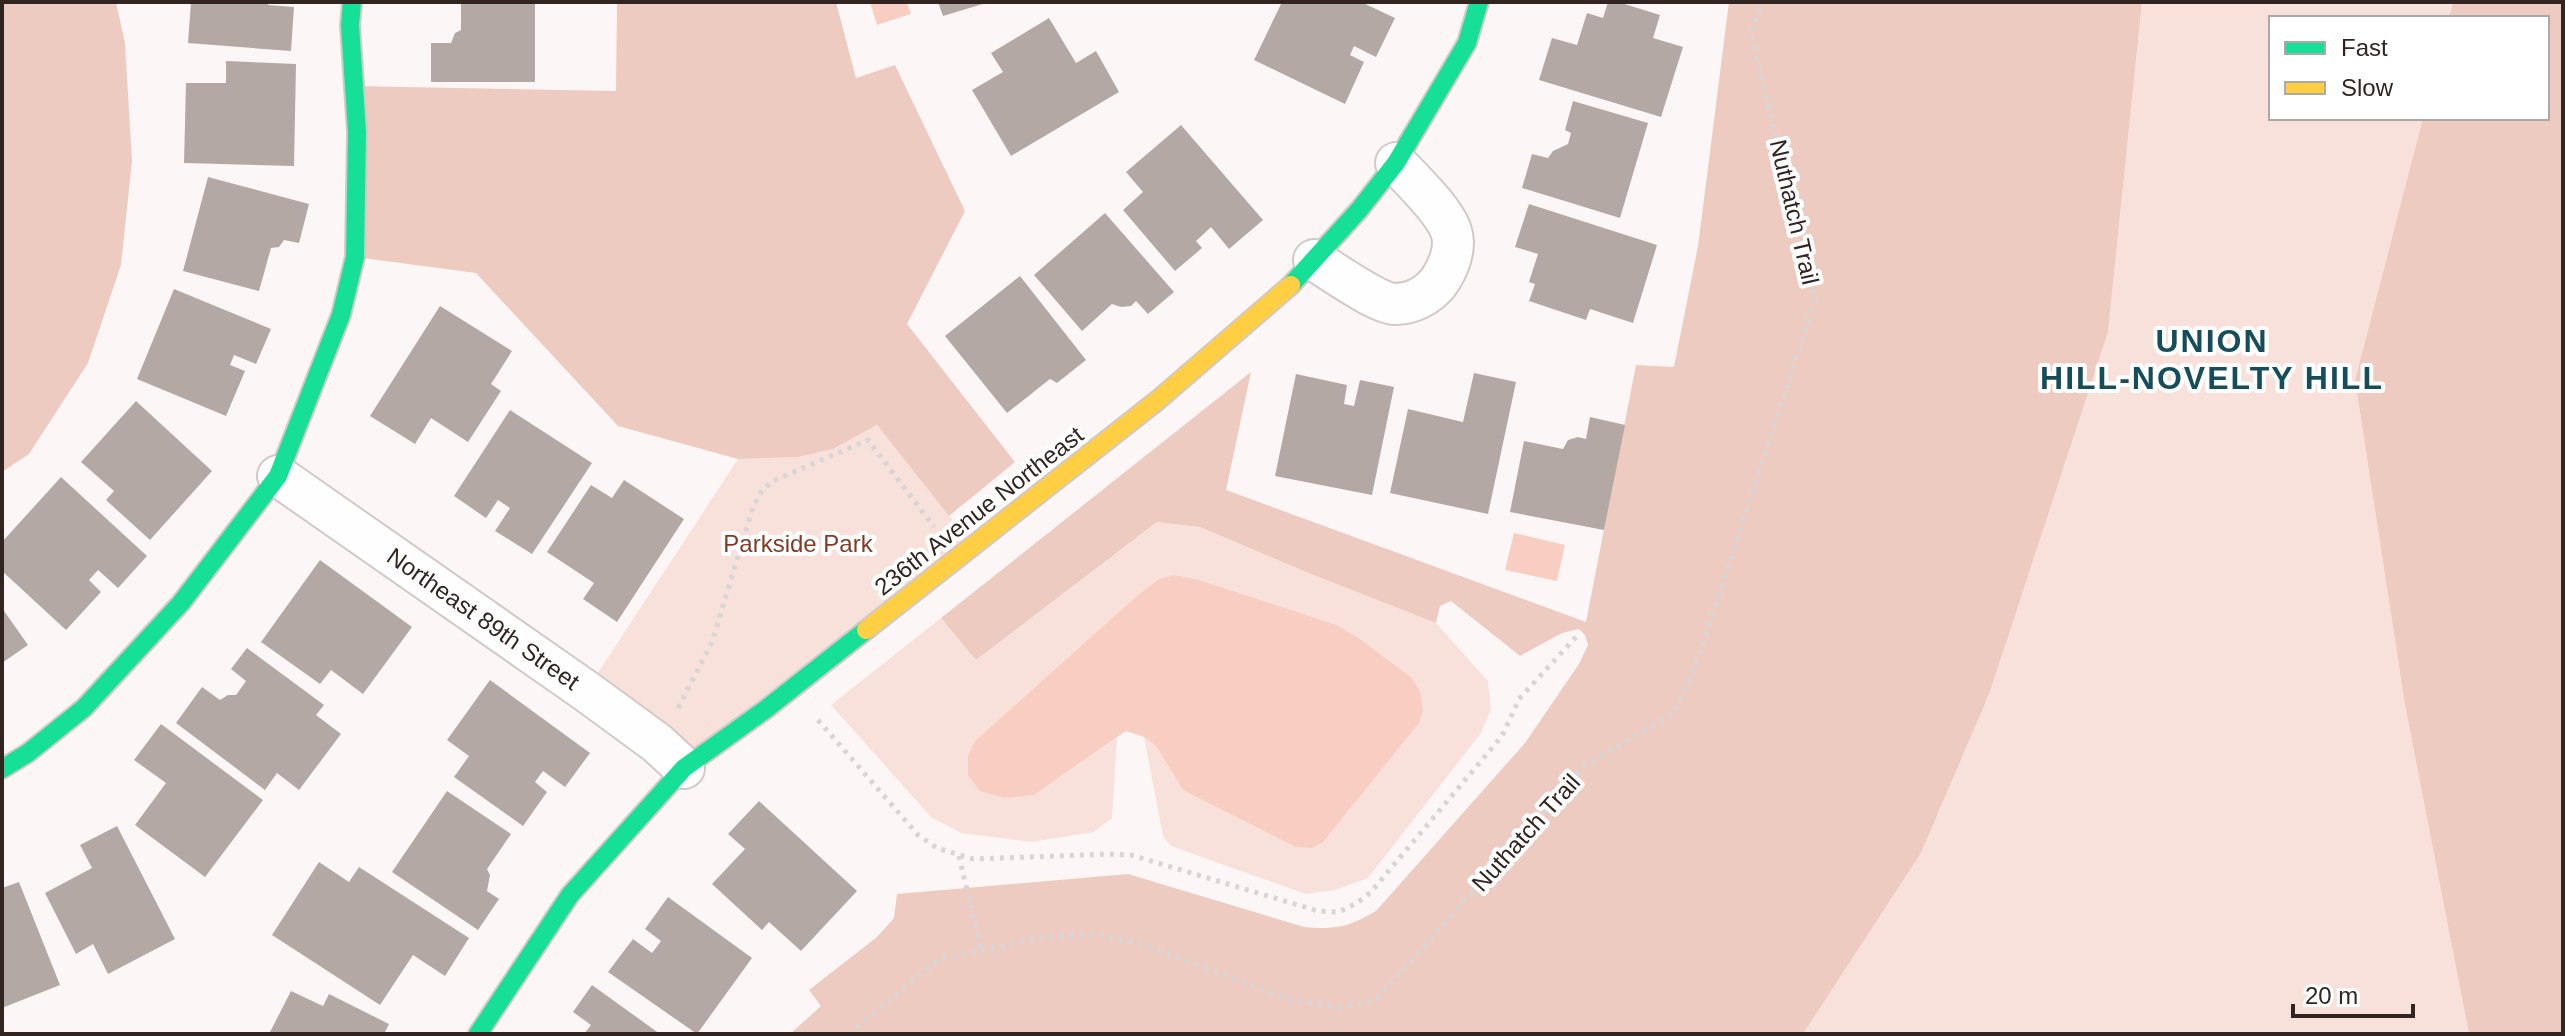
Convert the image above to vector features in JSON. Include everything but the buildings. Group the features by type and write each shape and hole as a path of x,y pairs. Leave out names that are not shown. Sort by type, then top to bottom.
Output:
{"street":[{"path":"2,769 28,753 84,708 181,603 278,476 341,315 355,257 357,132 350,25 352,2"},
{"name":"236th Avenue Northeast","path":"478,1034 570,895 670,756 792,689 1158,400 1296,280 1359,210 1396,163 1467,43 1479,2"},
{"path":"1314,260 1362,290 1393,304 1419,300 1436,285 1452,258 1451,231 1432,202 1396,163"},
{"name":"Northeast 89th Street","path":"278,476 586,691 670,756"}],"path":[{"name":"Nuthatch Trail","path":"849,1034 938,960 1042,937 1096,934 1141,944 1289,999 1341,1008 1377,999 1585,766 1675,712 1700,654 1815,300 1751,33 1763,2"},
{"path":"670,756 712,642 753,507 762,490 773,481 868,440 934,527"},
{"path":"792,689 918,835 937,848 973,859 1131,855 1288,903 1318,911 1339,912 1371,892 1502,736 1519,699 1576,637"},
{"path":"959,856 981,950"}],"green space":[{"path":"2142,2 2453,2 2450,16 2269,16 2269,120 2422,120 2355,380 2405,705 2469,1034 1803,1034 1921,853 1990,692 2108,332"},
{"name":"Parkside Park","path":"877,425 974,547 684,768 586,691 738,459 798,457 833,449"},
{"path":"1157,522 1200,527 1436,623 1488,681 1491,709 1481,733 1368,878 1335,890 1306,894 1171,846 1163,836 1144,737 1156,746 1183,790 1411,677 1337,625 1200,580 1176,575 1159,579 976,740 1034,795 1117,738 1112,818 1094,832 1031,842 961,833 931,817 831,705 941,618 976,660"}],"shaded area":[{"path":"2,2 116,2 125,43 132,161 121,265 88,363 29,454 2,472"},
{"path":"617,2 836,2 856,78 895,65 965,211 907,324 1015,462 949,516 877,425 833,449 798,457 738,459 618,426 476,273 355,257 354,86 616,91"},
{"path":"870,2 907,2 911,14 877,25"},
{"path":"1729,2 2142,2 2108,332 1990,692 1921,853 1803,1034 790,1034 821,1006 809,990 877,937 894,918 897,894 1128,874 1304,927 1342,926 1376,911 1525,743 1579,664 1588,645 1579,629 1562,633 1520,656 1451,601 1440,606 1436,623 1200,527 1157,522 976,660 941,618 1251,372 1226,490 1586,622 1636,365 1674,367 1698,246"},
{"path":"2453,2 2563,2 2563,1034 2469,1034 2405,705 2355,380 2422,120 2549,120 2549,16 2450,16"},
{"path":"1514,533 1565,545 1557,581 1505,570"},
{"path":"1175,575 1200,580 1337,625 1411,677 1420,692 1423,710 1419,723 1323,842 1312,848 1296,847 1183,790 1156,746 1144,737 1126,731 1034,795 1005,798 980,791 968,775 968,755 976,740 1137,596 1159,579"}],"traffic: fast":[{"path":"2,769 28,753 84,708 181,603 278,476 341,315 355,257 357,132 350,25 352,2"},
{"path":"1291,285 1359,210 1396,163 1467,43 1479,2"},
{"path":"478,1034 570,895 684,768 766,709 866,630"}],"traffic: slow":[{"path":"866,630 1158,400 1291,285"}],"district":[{"name":"UNION HILL-NOVELTY HILL","path":"2212,360"}]}
